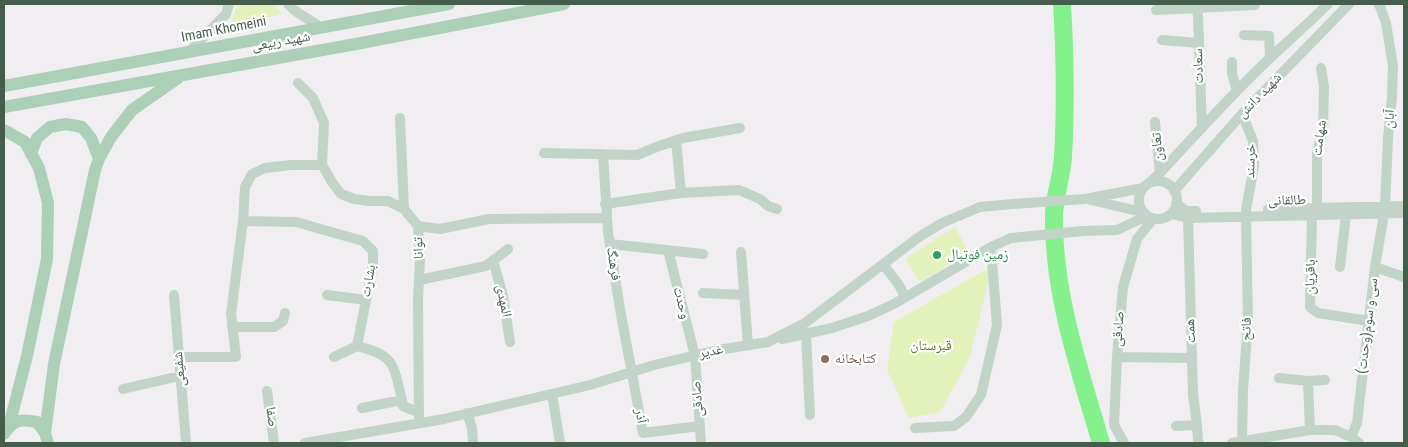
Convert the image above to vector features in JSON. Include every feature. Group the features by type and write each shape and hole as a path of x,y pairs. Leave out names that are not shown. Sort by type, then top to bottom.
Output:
{"main road":[{"name":"Imam Khomeini","path":"4,86 449,4"},
{"name":"شهید ربیعی","path":"4,108 564,4"},
{"path":"47,440 54,364 94,170 111,137 132,110 181,76"},
{"path":"31,154 37,138 50,127 66,124 82,127 91,138 99,159"},
{"path":"4,130 25,142 40,168 48,203 47,258 27,356 7,430"},
{"path":"7,430 23,419 37,422 47,440"}],"street":[{"path":"190,51 226,14 230,4"},
{"path":"288,4 320,27"},
{"name":"شهید دانش","path":"1145,186 1160,173 1237,90 1328,4"},
{"name":"شهید دانش","path":"1174,191 1242,114 1349,4"},
{"name":"آبان","path":"1379,4 1386,23 1392,66 1385,210"},
{"path":"1156,10 1196,6 1255,5"},
{"name":"سعادت","path":"1196,6 1202,128"},
{"path":"1308,24 1318,36"},
{"path":"1244,35 1269,36 1270,58"},
{"path":"1162,40 1198,43"},
{"path":"1232,62 1232,74 1237,90"},
{"name":"شهامت","path":"1314,212 1317,154 1323,129 1324,87 1321,68"},
{"path":"298,83 313,98 324,123 322,165 341,194 354,199 369,202 388,201 404,208 400,118"},
{"name":"خرسند","path":"1242,114 1253,141 1254,166 1246,213"},
{"name":"تعاون","path":"1155,122 1160,173"},
{"path":"544,153 637,155 676,140 740,128"},
{"path":"676,140 681,193"},
{"name":"فرهنگ","path":"603,154 610,244 632,372"},
{"path":"179,357 236,357 231,314 243,221 245,186 252,174 265,168 291,165 322,165"},
{"path":"1160,182 1170,186 1174,191 1176,203 1171,214 1159,219 1085,199 1160,182"},
{"path":"1145,186 1139,200 1140,206 1147,216"},
{"path":"606,204 681,193 739,190 777,209"},
{"name":"غدیر","path":"305,443 418,418 467,414 590,385 654,365 718,350 768,342 804,323 919,237 942,223 980,208 1085,199"},
{"name":"طالقانی","path":"1176,203 1186,211 1246,213 1385,210 1404,213"},
{"name":"طالقانی","path":"1314,212 1346,214 1404,206"},
{"name":"توانا","path":"404,208 418,226 420,259 418,418"},
{"name":"سی و سوم(وحدت)","path":"1355,440 1376,266 1385,210"},
{"name":"باقریان","path":"1314,212 1310,307 1318,313 1369,321"},
{"name":"طالقانی","path":"1171,214 1188,218 1246,213"},
{"name":"فاتح","path":"1238,443 1248,321 1246,213"},
{"path":"1340,267 1346,214"},
{"path":"768,342 832,328 868,316 1011,238 1083,230 1118,230 1147,216"},
{"name":"صادقی","path":"1124,443 1114,425 1123,286 1137,239 1147,216"},
{"path":"418,226 440,229 489,219 607,218"},
{"name":"همت","path":"1188,218 1193,394 1199,443"},
{"name":"بشارت","path":"243,221 296,222 363,241 372,251 373,265 356,346"},
{"path":"610,244 703,254"},
{"path":"915,428 954,426 966,418 981,395 997,324 991,248"},
{"path":"419,280 486,266 508,249"},
{"name":"وحدت","path":"668,250 695,356"},
{"path":"741,252 748,345"},
{"name":"المهدی","path":"493,260 503,296 510,342"},
{"path":"882,264 899,285 904,298"},
{"path":"1376,266 1404,277"},
{"path":"703,293 744,295"},
{"name":"شفیعی","path":"174,295 186,443"},
{"path":"327,295 366,300"},
{"path":"232,327 274,327 283,321 285,312"},
{"path":"806,334 810,415"},
{"path":"334,357 356,346 374,351 390,361 404,406 418,418"},
{"name":"صادقی","path":"695,356 701,443"},
{"path":"1117,356 1192,358"},
{"name":"آذر","path":"632,372 643,433 700,426"},
{"path":"123,389 180,376"},
{"path":"1279,378 1308,381 1325,380"},
{"path":"1308,381 1310,430"},
{"name":"صفا","path":"267,390 274,443"},
{"path":"552,394 560,443"},
{"path":"362,408 402,400"},
{"path":"467,414 472,428 470,441"},
{"path":"1176,426 1198,426"},
{"path":"1238,443 1310,430 1335,430 1355,440"},
{"path":"1296,432 1298,443"}],"green space":[{"path":"237,4 273,4 282,14 231,25"},
{"name":"زمین فوتبال","path":"955,227 969,252 920,282 905,259"},
{"name":"قبرستان","path":"992,266 970,357 940,412 909,418 887,370 894,322"}],"waterway":[{"path":"1062,4 1065,118 1062,164 1054,212 1055,249 1063,305 1101,443"}],"place":[{"name":"زمین فوتبال","path":"937,255"},
{"name":"کتابخانه","path":"825,359"}]}
